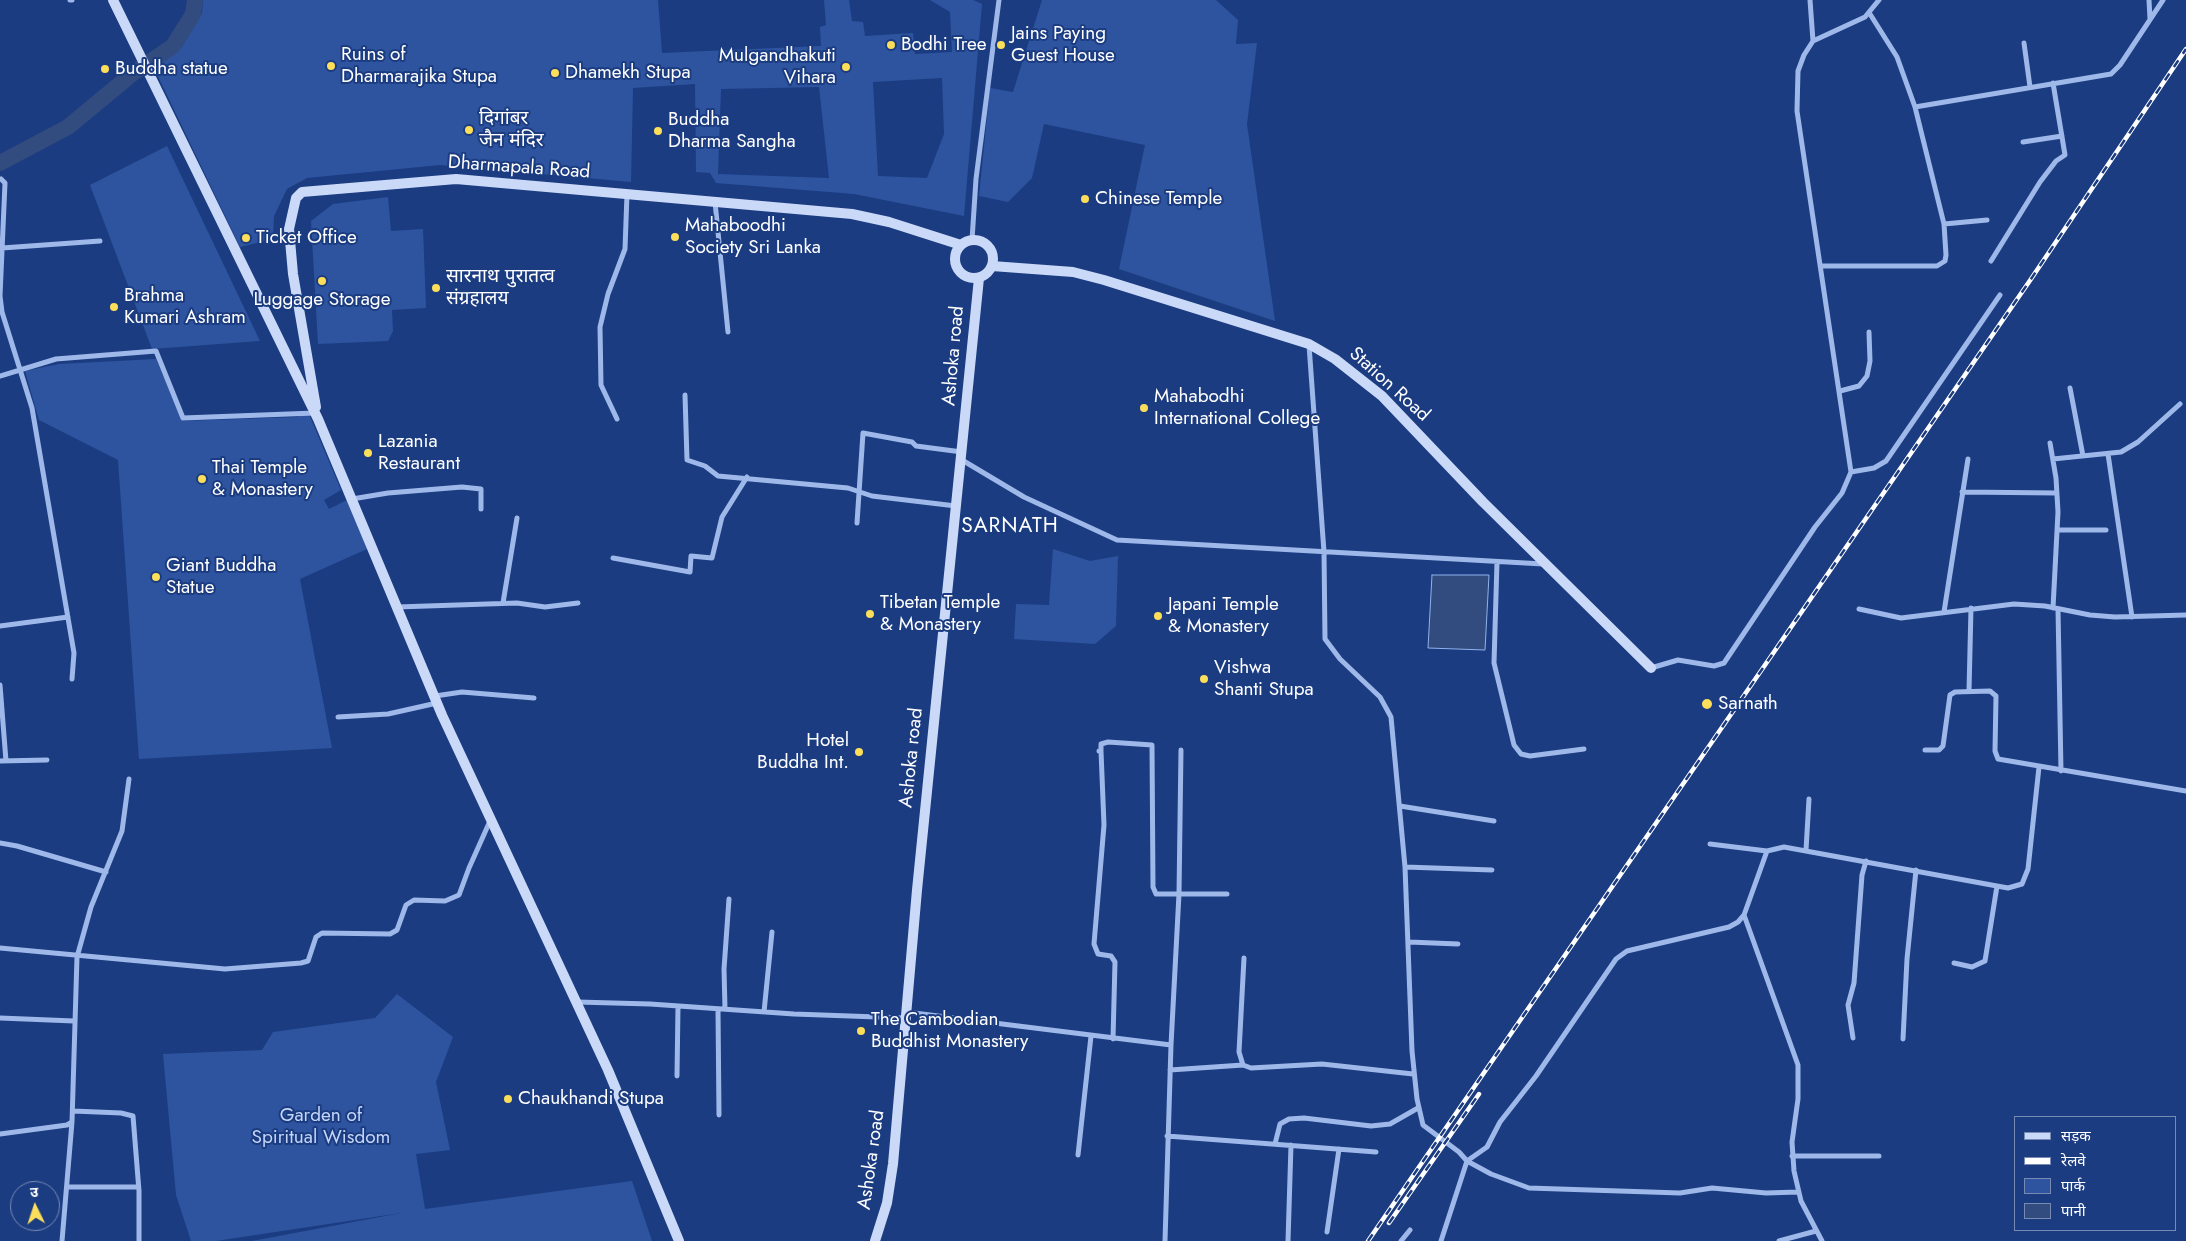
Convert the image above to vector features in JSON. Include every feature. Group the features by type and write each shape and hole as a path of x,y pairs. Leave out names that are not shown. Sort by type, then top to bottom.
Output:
{"street":[{"path":"113,0 316,416 436,700 616,1087 679,1241"},
{"path":"972,240 976,179 999,0"},
{"path":"1810,0 1813,40"},
{"path":"1651,668 1678,660 1714,666 1724,663 1815,527 1842,493 1851,472 1797,101 1798,71 1804,55 1813,40 1870,14 1879,0"},
{"path":"2149,0 2150,20"},
{"path":"1915,107 2111,74 2120,66 2163,0"},
{"path":"1822,266 1942,264 1946,255 1944,224 1915,107 1897,57 1870,14"},
{"path":"2024,43 2030,87"},
{"path":"1992,261 2040,182 2056,161 2065,155 2054,83"},
{"path":"2023,142 2062,136"},
{"name":"Dharmapala Road","path":"316,416 293,274 289,229 296,198 302,192 456,178 715,201 868,217 961,245"},
{"path":"1,180 5,182 0,296 1,313 32,408 74,653 72,678"},
{"path":"617,419 601,385 600,327 608,294 625,249 627,193"},
{"path":"715,201 728,332"},
{"path":"1944,224 1987,220"},
{"path":"972,240 984,243 989,247 994,259 992,266 985,275 978,278 967,277 958,268 956,256 961,245 972,240"},
{"path":"2,248 100,241"},
{"name":"Station Road","path":"992,266 1073,272 1104,280 1309,344 1335,359 1382,396 1483,502 1651,668"},
{"name":"Ashoka road","path":"875,1241 888,1203 890,1186 978,278"},
{"path":"1851,472 1874,468 1886,461 2000,295"},
{"path":"1840,391 1859,386 1867,376 1870,361 1869,332"},
{"path":"1309,344 1324,552 1325,639 1340,659 1386,705 1394,729 1405,867 1414,1074 1418,1108 1423,1125 1460,1152 1467,1161 1491,1174 1529,1188 1680,1194 1712,1188 1766,1193 1798,1192"},
{"path":"0,376 56,359 156,350 183,418 316,416"},
{"path":"2070,388 2084,456"},
{"path":"685,395 687,460 706,466 718,476 848,488 872,496 957,506"},
{"path":"2053,459 2121,452 2138,442 2180,404"},
{"path":"858,523 863,433 912,442 916,446 962,456 1024,498 1117,540 1548,565"},
{"path":"2050,443 2057,493 2056,608 2061,771"},
{"path":"2108,454 2132,617"},
{"path":"1944,612 1968,459"},
{"path":"613,558 690,572 691,556 712,558 722,517 747,478"},
{"path":"352,499 388,493 462,487 481,489 480,509"},
{"path":"1962,492 2057,493"},
{"path":"503,603 517,518"},
{"path":"2057,530 2106,530"},
{"path":"1497,562 1494,663 1514,745 1521,754 1530,756 1584,749"},
{"path":"397,607 503,603 545,607 578,603"},
{"path":"1859,609 1901,618 2014,604 2056,608 2090,615 2132,617 2186,615"},
{"path":"1969,691 1971,608"},
{"path":"0,626 68,617"},
{"path":"0,685 3,761 48,760"},
{"path":"1924,750 1939,750 1943,746 1950,695 1955,692 1990,690 1996,694 1996,758 2002,761 2186,791"},
{"path":"338,717 388,714 462,692 534,698"},
{"path":"1112,1039 1115,962 1111,956 1098,954 1094,944 1104,825 1101,744 1108,742 1152,745 1153,887 1156,894 1227,894"},
{"path":"1165,1241 1167,1136 1179,894 1181,750"},
{"path":"1710,844 1767,851 1784,847 1806,850 1997,886 2016,886 2022,884 2026,878 2039,767"},
{"path":"62,1241 73,1111 77,957 91,906 122,831 129,779"},
{"path":"1806,850 1810,799"},
{"path":"1400,806 1494,822"},
{"path":"0,948 77,957 225,969 286,965 308,961 316,937 322,933 390,934 397,930 406,905 414,900 445,901 459,895 491,820"},
{"path":"0,843 17,846 106,872"},
{"path":"1441,1241 1467,1161 1487,1147 1500,1122 1536,1076 1610,966 1621,954 1729,927 1738,922 1744,914 1767,851"},
{"path":"1853,1038 1848,1005 1854,983 1862,875 1866,860"},
{"path":"1405,867 1492,870"},
{"path":"1903,1039 1907,959 1916,870"},
{"path":"1954,963 1972,967 1985,960 1997,886"},
{"path":"726,1010 724,969 729,899"},
{"path":"1744,914 1798,1065 1798,1099 1792,1156 1798,1192 1822,1241"},
{"path":"764,1012 772,932"},
{"path":"1409,942 1458,944"},
{"path":"1243,1065 1239,1052 1244,958"},
{"path":"577,1002 764,1012 906,1015 1171,1045"},
{"path":"677,1076 678,1006"},
{"path":"718,1009 719,1116"},
{"path":"0,1018 74,1021"},
{"path":"1078,1155 1091,1036"},
{"path":"1170,1070 1243,1065 1251,1068 1322,1064 1414,1074"},
{"path":"1275,1144 1280,1124 1289,1119 1304,1118 1371,1126 1390,1124 1418,1108"},
{"path":"73,1111 121,1113 133,1116 140,1241"},
{"path":"0,1134 72,1122"},
{"path":"1167,1136 1376,1152"},
{"path":"1288,1241 1291,1145"},
{"path":"1326,1232 1339,1149"},
{"path":"1792,1156 1879,1156"},
{"path":"67,1187 138,1187"},
{"path":"1401,1241 1410,1230"},
{"path":"1779,1241 1816,1232"}],"green space":[{"path":"203,0 658,0 662,53 821,46 820,27 826,25 824,0 849,0 852,21 863,22 865,36 913,33 915,54 952,52 950,12 930,0 973,0 982,4 964,216 854,194 716,183 710,173 696,172 695,84 633,88 631,182 440,165 307,178 287,189 274,216 273,239 240,247 153,66 181,48 202,13","holes":["942,78 944,134 927,178 878,176 873,82","819,87 829,178 718,174 721,89"]},
{"path":"1042,0 1216,0 1238,20 1236,44 1257,43 1247,124 1275,321 1119,269 1145,145 1044,124 1032,178 1008,202 979,196 990,88 1013,92"},
{"path":"167,146 260,341 152,349 90,185"},
{"path":"388,197 391,231 423,229 426,308 392,310 393,331 388,341 318,344 311,221 333,204"},
{"path":"156,359 183,421 297,417 308,412 341,490 324,500 329,509 347,500 367,549 300,579 332,748 139,759 118,460 39,420 25,371 59,364"},
{"path":"1053,549 1090,561 1118,556 1116,626 1095,644 1014,639 1016,604 1049,605"},
{"name":"Garden of Spiritual Wisdom","path":"397,994 453,1037 436,1082 450,1150 416,1154 425,1209 632,1181 652,1241 252,1241 401,1213 216,1241 191,1241 176,1195 163,1054 262,1050 273,1032 375,1018"}],"water":[{"path":"1432,575 1489,575 1485,650 1428,648"}],"waterway":[{"path":"0,163 68,127 132,74 173,46 193,14 195,0"}],"railway":[{"path":"1368,1241 2031,279 2186,49"},
{"path":"1389,1223 1479,1094"}],"place":[{"name":"Bodhi Tree","path":"891,45"},
{"name":"Jains Paying Guest House","path":"1001,45"},
{"name":"Ruins of Dharmarajika Stupa","path":"331,66"},
{"name":"Mulgandhakuti Vihara","path":"846,67"},
{"name":"Buddha statue","path":"105,69"},
{"name":"Dhamekh Stupa","path":"555,73"},
{"name":"दिगांबर जैन मंदिर","path":"469,130"},
{"name":"Buddha Dharma Sangha","path":"658,131"},
{"name":"Chinese Temple","path":"1085,199"},
{"name":"Mahaboodhi Society Sri Lanka","path":"675,237"},
{"name":"Ticket Office","path":"246,238"},
{"name":"Luggage Storage","path":"322,281"},
{"name":"सारनाथ पुरातत्व संग्रहालय","path":"436,288"},
{"name":"Brahma Kumari Ashram","path":"114,307"},
{"name":"Mahabodhi International College","path":"1144,408"},
{"name":"Lazania Restaurant","path":"368,453"},
{"name":"Thai Temple & Monastery","path":"202,479"},
{"name":"Giant Buddha Statue","path":"156,577"},
{"name":"Tibetan Temple & Monastery","path":"870,614"},
{"name":"Japani Temple & Monastery","path":"1158,616"},
{"name":"Vishwa Shanti Stupa","path":"1204,679"},
{"name":"Sarnath","path":"1707,704"},
{"name":"Hotel Buddha Int.","path":"859,752"},
{"name":"The Cambodian Buddhist Monastery","path":"861,1031"},
{"name":"Chaukhandi Stupa","path":"508,1099"}],"district":[{"name":"SARNATH","path":"1010,527"}]}
